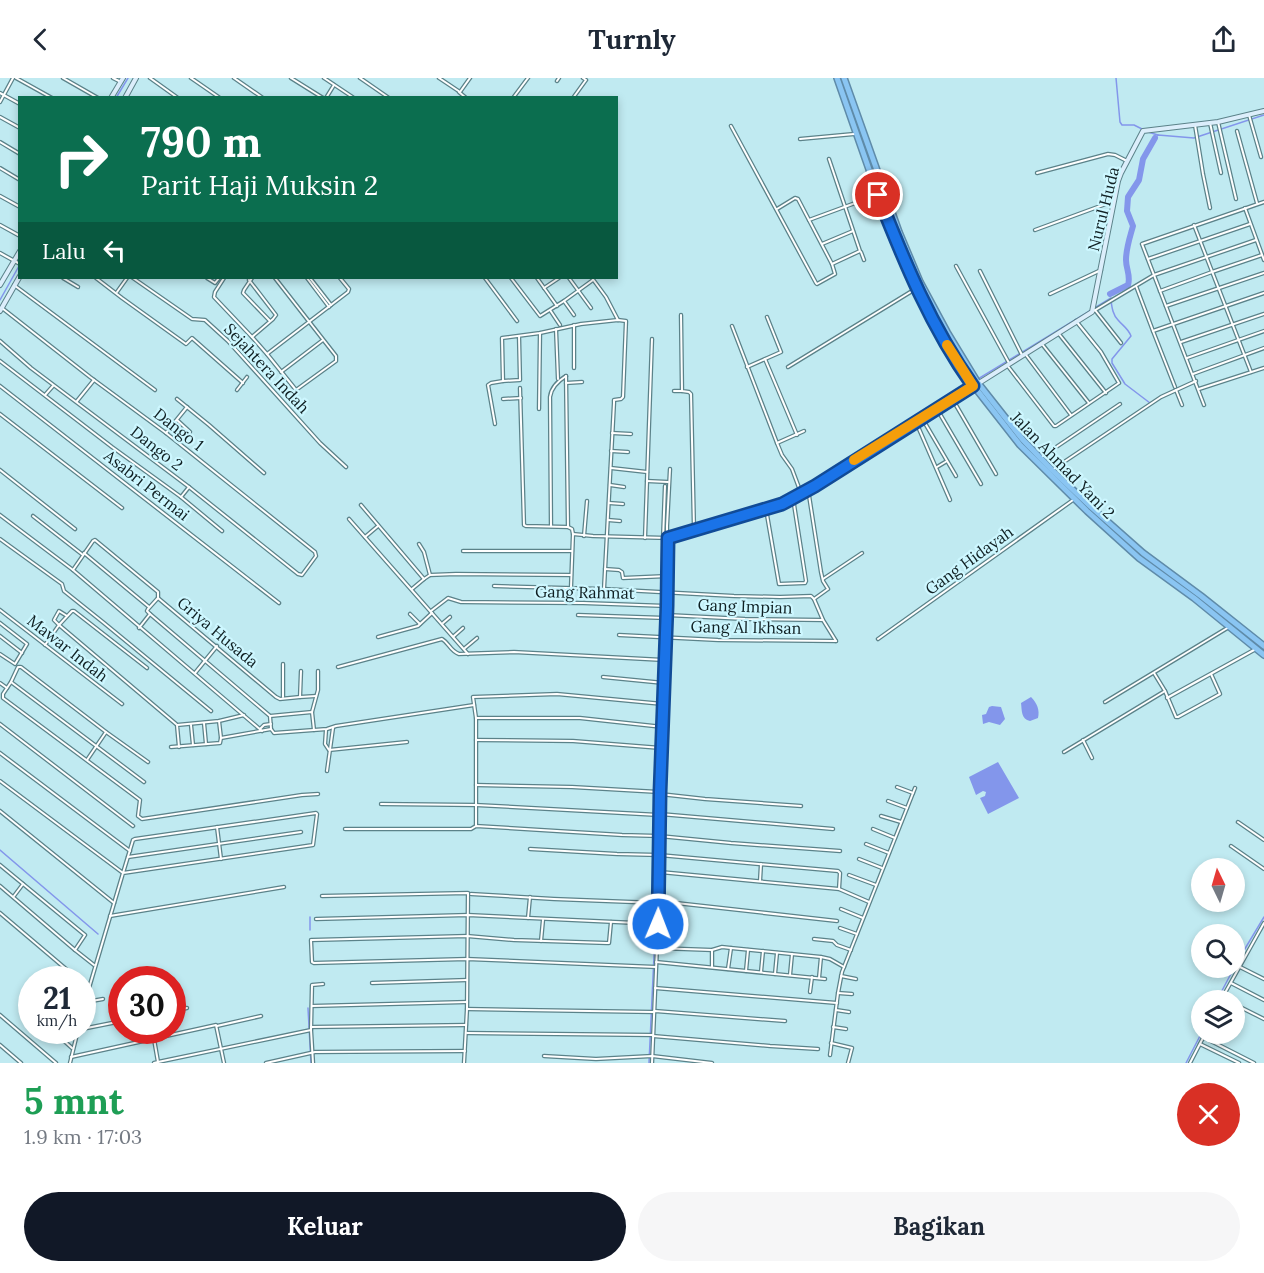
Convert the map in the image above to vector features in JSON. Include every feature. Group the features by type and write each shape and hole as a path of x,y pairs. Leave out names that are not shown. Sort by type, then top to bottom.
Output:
{"highway":[{"name":"Jalan Ahmad Yani 2","path":"837,78 878,195 916,288 942,337 1020,445 1074,499 1139,558 1194,598 1231,629 1242,632 1264,646"},
{"name":"Jalan Ahmad Yani 2","path":"844,78 899,232 921,282 974,382 1023,440 1052,470 1143,553 1238,625 1264,655"},
{"path":"1231,629 1238,625"}],"street":[{"path":"0,102 15,78 48,96"},
{"path":"63,78 94,96"},
{"path":"112,96 122,80 113,78"},
{"path":"126,96 136,78"},
{"path":"150,78 175,96"},
{"path":"191,78 217,96"},
{"path":"234,78 260,96"},
{"path":"291,78 321,96"},
{"path":"324,78 351,96"},
{"path":"360,78 386,96"},
{"path":"439,78 464,96"},
{"path":"459,92 470,78"},
{"path":"514,96 528,78"},
{"path":"574,96 586,80 583,78"},
{"path":"325,96 334,84"},
{"path":"0,93 18,103"},
{"name":"Nurul Huda","path":"1094,311 1120,176 1141,133 1210,123 1219,125 1264,112"},
{"path":"0,117 18,127"},
{"path":"1250,117 1261,157"},
{"path":"1210,123 1221,173"},
{"path":"1195,125 1210,208"},
{"path":"1219,125 1236,199"},
{"path":"731,126 816,284 835,274 832,264 796,198 777,209"},
{"path":"1237,130 1257,204"},
{"path":"800,139 857,134"},
{"path":"0,142 18,153"},
{"path":"1037,173 1110,154 1127,160"},
{"path":"829,159 864,260"},
{"path":"0,168 18,179"},
{"path":"809,220 878,195"},
{"path":"0,196 18,206"},
{"path":"1035,230 1114,201"},
{"path":"1204,405 1142,245 1264,202"},
{"path":"1245,208 1264,260"},
{"path":"1148,259 1250,224"},
{"path":"0,225 18,235"},
{"path":"1194,225 1251,372"},
{"path":"821,245 853,231"},
{"path":"573,534 663,539 782,504 952,400 974,382 1024,355 1154,275 1256,240"},
{"path":"832,264 859,252 860,249"},
{"path":"0,253 17,263 2,277 0,285"},
{"path":"1160,291 1262,255"},
{"path":"956,266 1008,364 1054,426 1119,383 1101,352 1076,321"},
{"path":"1050,294 1101,270"},
{"path":"980,271 1024,355 1071,415"},
{"path":"1166,306 1264,273"},
{"path":"1,309 18,279"},
{"path":"65,279 78,287"},
{"path":"97,279 186,344 192,338 243,383"},
{"path":"116,293 126,279"},
{"name":"Sejahtera Indah","path":"134,279 192,319 205,320 228,341 320,443 346,467"},
{"path":"223,279 214,297 267,354 296,390 336,361 336,356 276,279"},
{"path":"252,337 270,321 276,315 250,279 243,293 270,321"},
{"path":"309,279 330,306"},
{"path":"267,354 349,290 341,279"},
{"path":"486,279 517,321"},
{"path":"513,279 539,316 578,292 593,279 618,320"},
{"path":"538,279 557,306"},
{"path":"544,288 558,279"},
{"path":"570,279 591,308"},
{"path":"14,285 155,390"},
{"path":"1136,286 1182,405"},
{"path":"788,367 916,288"},
{"path":"1153,331 1264,293"},
{"path":"564,301 574,315"},
{"name":"Dango 1","path":"1,309 166,433 315,552 316,556 302,574 298,574"},
{"path":"550,310 560,325"},
{"path":"1094,311 1121,343"},
{"path":"1181,342 1264,314"},
{"path":"681,315 682,391"},
{"path":"747,366 781,352 767,317"},
{"path":"503,381 501,339 574,325 618,320 626,323 624,390 621,399 614,400 604,589"},
{"path":"574,325 574,368"},
{"path":"732,326 777,443 794,472 801,493"},
{"path":"556,329 558,379"},
{"path":"1187,358 1264,332"},
{"path":"539,410 540,333"},
{"path":"1058,333 1106,393"},
{"path":"495,424 488,385 520,380 519,336"},
{"path":"645,538 652,339"},
{"path":"281,372 323,340"},
{"name":"Dango 2","path":"0,341 298,574"},
{"path":"1041,343 1089,403"},
{"path":"1193,374 1264,348"},
{"path":"765,359 797,435"},
{"path":"0,361 181,497 222,531"},
{"path":"1199,389 1264,368"},
{"path":"551,527 550,397 551,391 566,376 568,527"},
{"path":"237,390 247,377"},
{"path":"77,401 94,380"},
{"path":"1052,470 1175,388 1196,381"},
{"path":"566,383 582,382"},
{"path":"45,395 54,385"},
{"name":"Asabri Permai","path":"0,386 279,603"},
{"path":"520,388 524,525 572,529 571,587"},
{"path":"674,391 691,394 694,530"},
{"path":"503,399 520,398"},
{"path":"177,399 264,473"},
{"path":"952,400 996,474"},
{"path":"1040,458 1120,404"},
{"path":"166,433 187,408"},
{"path":"937,409 981,484"},
{"path":"0,414 122,508"},
{"path":"922,418 956,476"},
{"path":"177,420 190,432"},
{"path":"916,422 950,500"},
{"path":"777,443 804,431"},
{"path":"612,433 631,434"},
{"path":"611,451 628,452"},
{"path":"937,468 947,461"},
{"path":"611,468 647,472"},
{"path":"652,1063 663,727 662,660 667,606 670,469"},
{"path":"0,470 75,529"},
{"path":"647,481 669,482"},
{"path":"610,485 624,486"},
{"path":"663,539 665,486"},
{"path":"181,497 189,487"},
{"path":"808,489 823,579 828,590 814,599"},
{"path":"766,509 779,584 805,583 793,498"},
{"name":"Gang Hidayah","path":"878,639 1074,499"},
{"path":"584,536 587,501"},
{"path":"609,503 622,504"},
{"path":"361,506 424,579"},
{"path":"0,515 73,570 261,730"},
{"path":"33,516 149,607"},
{"path":"349,519 468,654"},
{"path":"608,520 620,521"},
{"path":"365,537 378,526"},
{"path":"0,539 62,584 64,591 211,711"},
{"name":"Griya Husada","path":"83,554 95,540 158,592 158,597 262,685 278,698 283,698"},
{"path":"419,544 424,552 430,575"},
{"path":"463,551 572,551"},
{"path":"823,579 862,553"},
{"path":"73,570 83,554"},
{"path":"605,569 619,570 623,578 667,576"},
{"path":"412,590 430,575 571,575"},
{"path":"495,586 571,587 757,597 811,596 823,620"},
{"name":"Griya Husada","path":"158,597 147,610 150,614 270,716"},
{"name":"Gang Rahmat","path":"432,612 447,598 459,602 667,606"},
{"name":"Mawar Indah","path":"0,610 122,704"},
{"path":"67,616 60,611 57,612 54,620 176,724"},
{"path":"45,645 59,625 74,611 147,668"},
{"path":"378,637 420,624 432,612"},
{"path":"139,628 150,614"},
{"path":"410,614 420,624"},
{"name":"Gang Impian","path":"578,615 823,620"},
{"path":"442,624 450,617"},
{"name":"Gang Al Ikhsan","path":"619,635 718,640 836,641 823,620"},
{"path":"0,623 27,644 15,664 0,654"},
{"path":"453,637 463,628"},
{"path":"1106,702 1231,629"},
{"path":"0,636 22,653"},
{"path":"464,649 477,638"},
{"path":"338,667 440,639 444,640 455,652 468,654 521,653 662,660"},
{"path":"195,673 217,646"},
{"path":"1167,698 1256,648"},
{"path":"283,664 283,698 316,696"},
{"path":"148,762 21,667 18,668 3,698 140,800 138,816 142,819 318,794"},
{"path":"300,697 301,671"},
{"path":"314,730 312,712 318,690 318,671"},
{"path":"1154,673 1176,717 1220,694 1211,674"},
{"path":"603,677 664,683"},
{"path":"11,682 144,782"},
{"path":"0,683 7,688"},
{"path":"1064,752 1165,691"},
{"path":"476,826 476,718 473,698 475,696 537,694 587,696 663,705"},
{"path":"312,712 270,716 271,729 274,733 326,729 474,705"},
{"path":"179,747 177,725 219,721 243,714"},
{"path":"476,718 580,717 663,727"},
{"path":"171,747 220,743 219,721"},
{"path":"204,723 206,744"},
{"path":"0,724 133,826"},
{"path":"261,730 264,725 271,724"},
{"path":"191,725 193,745"},
{"path":"328,748 333,728"},
{"path":"221,738 271,729"},
{"path":"326,729 327,771"},
{"path":"87,760 106,732"},
{"path":"476,740 581,741 662,748"},
{"path":"1083,740 1092,758"},
{"path":"328,748 407,742"},
{"path":"0,753 130,851"},
{"path":"0,781 123,873 313,845 317,814 134,839 123,873 110,916 96,966 0,886"},
{"path":"476,785 572,787 660,793 705,800 801,806"},
{"path":"897,787 913,793"},
{"path":"830,1054 841,976 915,788"},
{"path":"888,801 907,808"},
{"path":"381,804 476,805 659,815 833,829"},
{"path":"0,811 114,903"},
{"path":"881,816 901,822"},
{"path":"1238,822 1264,840"},
{"path":"345,829 471,829 476,826 659,836 840,851"},
{"path":"217,827 221,859"},
{"path":"873,829 895,838"},
{"path":"128,857 301,832"},
{"path":"866,844 889,854"},
{"path":"1231,846 1264,869"},
{"path":"530,849 617,855 659,855 838,871 840,873 839,889"},
{"path":"859,859 882,868"},
{"path":"760,881 761,864"},
{"path":"0,865 85,935 75,950"},
{"path":"658,872 839,889 869,902"},
{"path":"849,874 876,885"},
{"path":"14,897 23,884"},
{"path":"110,916 284,888"},
{"path":"322,896 468,893 464,1063"},
{"path":"471,894 658,902 837,921"},
{"path":"528,918 530,897"},
{"path":"841,909 863,918"},
{"path":"0,913 62,966"},
{"path":"316,919 468,915 658,924"},
{"path":"541,941 543,919"},
{"path":"611,922 609,943 467,936 311,940 312,962 467,958 656,968"},
{"path":"1245,958 1264,923"},
{"path":"840,928 857,934"},
{"path":"814,939 833,940 837,945 850,950"},
{"path":"656,948 712,950 718,947 763,951 821,957 844,967"},
{"path":"728,969 731,948"},
{"path":"712,950 712,968"},
{"path":"746,970 748,950"},
{"path":"760,972 763,951"},
{"path":"775,974 777,953"},
{"path":"790,975 792,954"},
{"path":"819,978 821,957"},
{"path":"656,962 825,979"},
{"path":"1245,970 1264,979"},
{"path":"841,976 856,979"},
{"path":"810,992 812,977"},
{"path":"1227,990 1234,978"},
{"path":"372,983 467,980"},
{"path":"1231,983 1264,1000"},
{"path":"313,1063 310,1029 312,985 323,984"},
{"path":"655,988 837,1003"},
{"path":"838,993 852,994"},
{"path":"96,1000 103,999"},
{"path":"312,1006 467,1002"},
{"path":"467,1009 654,1011 785,1021"},
{"path":"836,1010 849,1012"},
{"path":"1245,1010 1264,1019"},
{"path":"0,1015 56,1063"},
{"path":"186,1032 261,1016"},
{"path":"154,1044 156,1063 310,1029 466,1025"},
{"path":"217,1026 224,1063"},
{"path":"833,1027 846,1029"},
{"path":"466,1033 653,1036 818,1049"},
{"path":"831,1043 852,1047 848,1063"},
{"path":"68,1044 74,1049"},
{"path":"70,1063 75,1044"},
{"path":"72,1057 131,1044"},
{"path":"1190,1063 1200,1044 1239,1063"},
{"path":"1220,1044 1254,1063"},
{"path":"0,1045 21,1063"},
{"path":"266,1063 311,1052 465,1050"},
{"path":"544,1056 596,1059 652,1056 712,1063"}],"water":[{"path":"1031,697 1038,707 1039,715 1038,718 1030,721 1023,717 1021,703"},
{"path":"992,706 1001,707 1005,719 1000,725 989,722 983,724 982,715 986,714"},
{"path":"998,762 1019,798 988,814 980,798 985,796 986,792 983,791 976,795 969,777"}],"waterway":[{"path":"117,96 128,78"},
{"path":"1116,78 1120,122 1122,125 1134,125 1144,130"},
{"path":"1155,138 1158,135 1194,138 1264,115"},
{"path":"1148,132 1158,135"},
{"path":"1110,294 1128,285 1126,256 1133,226 1127,211 1128,197 1139,180 1143,159 1155,138"},
{"path":"0,300 18,268"},
{"path":"978,379 1111,298"},
{"path":"1111,301 1115,316 1131,336 1112,359 1112,363 1125,384 1150,403"},
{"path":"667,535 778,503 969,385"},
{"path":"662,636 666,539"},
{"path":"661,659 662,639"},
{"path":"660,702 661,662"},
{"path":"659,725 660,706"},
{"path":"659,728 659,746"},
{"path":"658,790 659,750"},
{"path":"657,813 658,793"},
{"path":"649,1063 657,838"},
{"path":"0,850 98,934"},
{"path":"310,917 310,930"},
{"path":"1245,949 1264,917"},
{"path":"1222,990 1229,978"},
{"path":"308,1008 311,1063"},
{"path":"1186,1063 1196,1044"}],"slow traffic":[{"path":"854,460 973,386 947,345"}],"route":[{"path":"658,924 668,538 782,504 815,486 973,386 923,302 878,195"}]}
